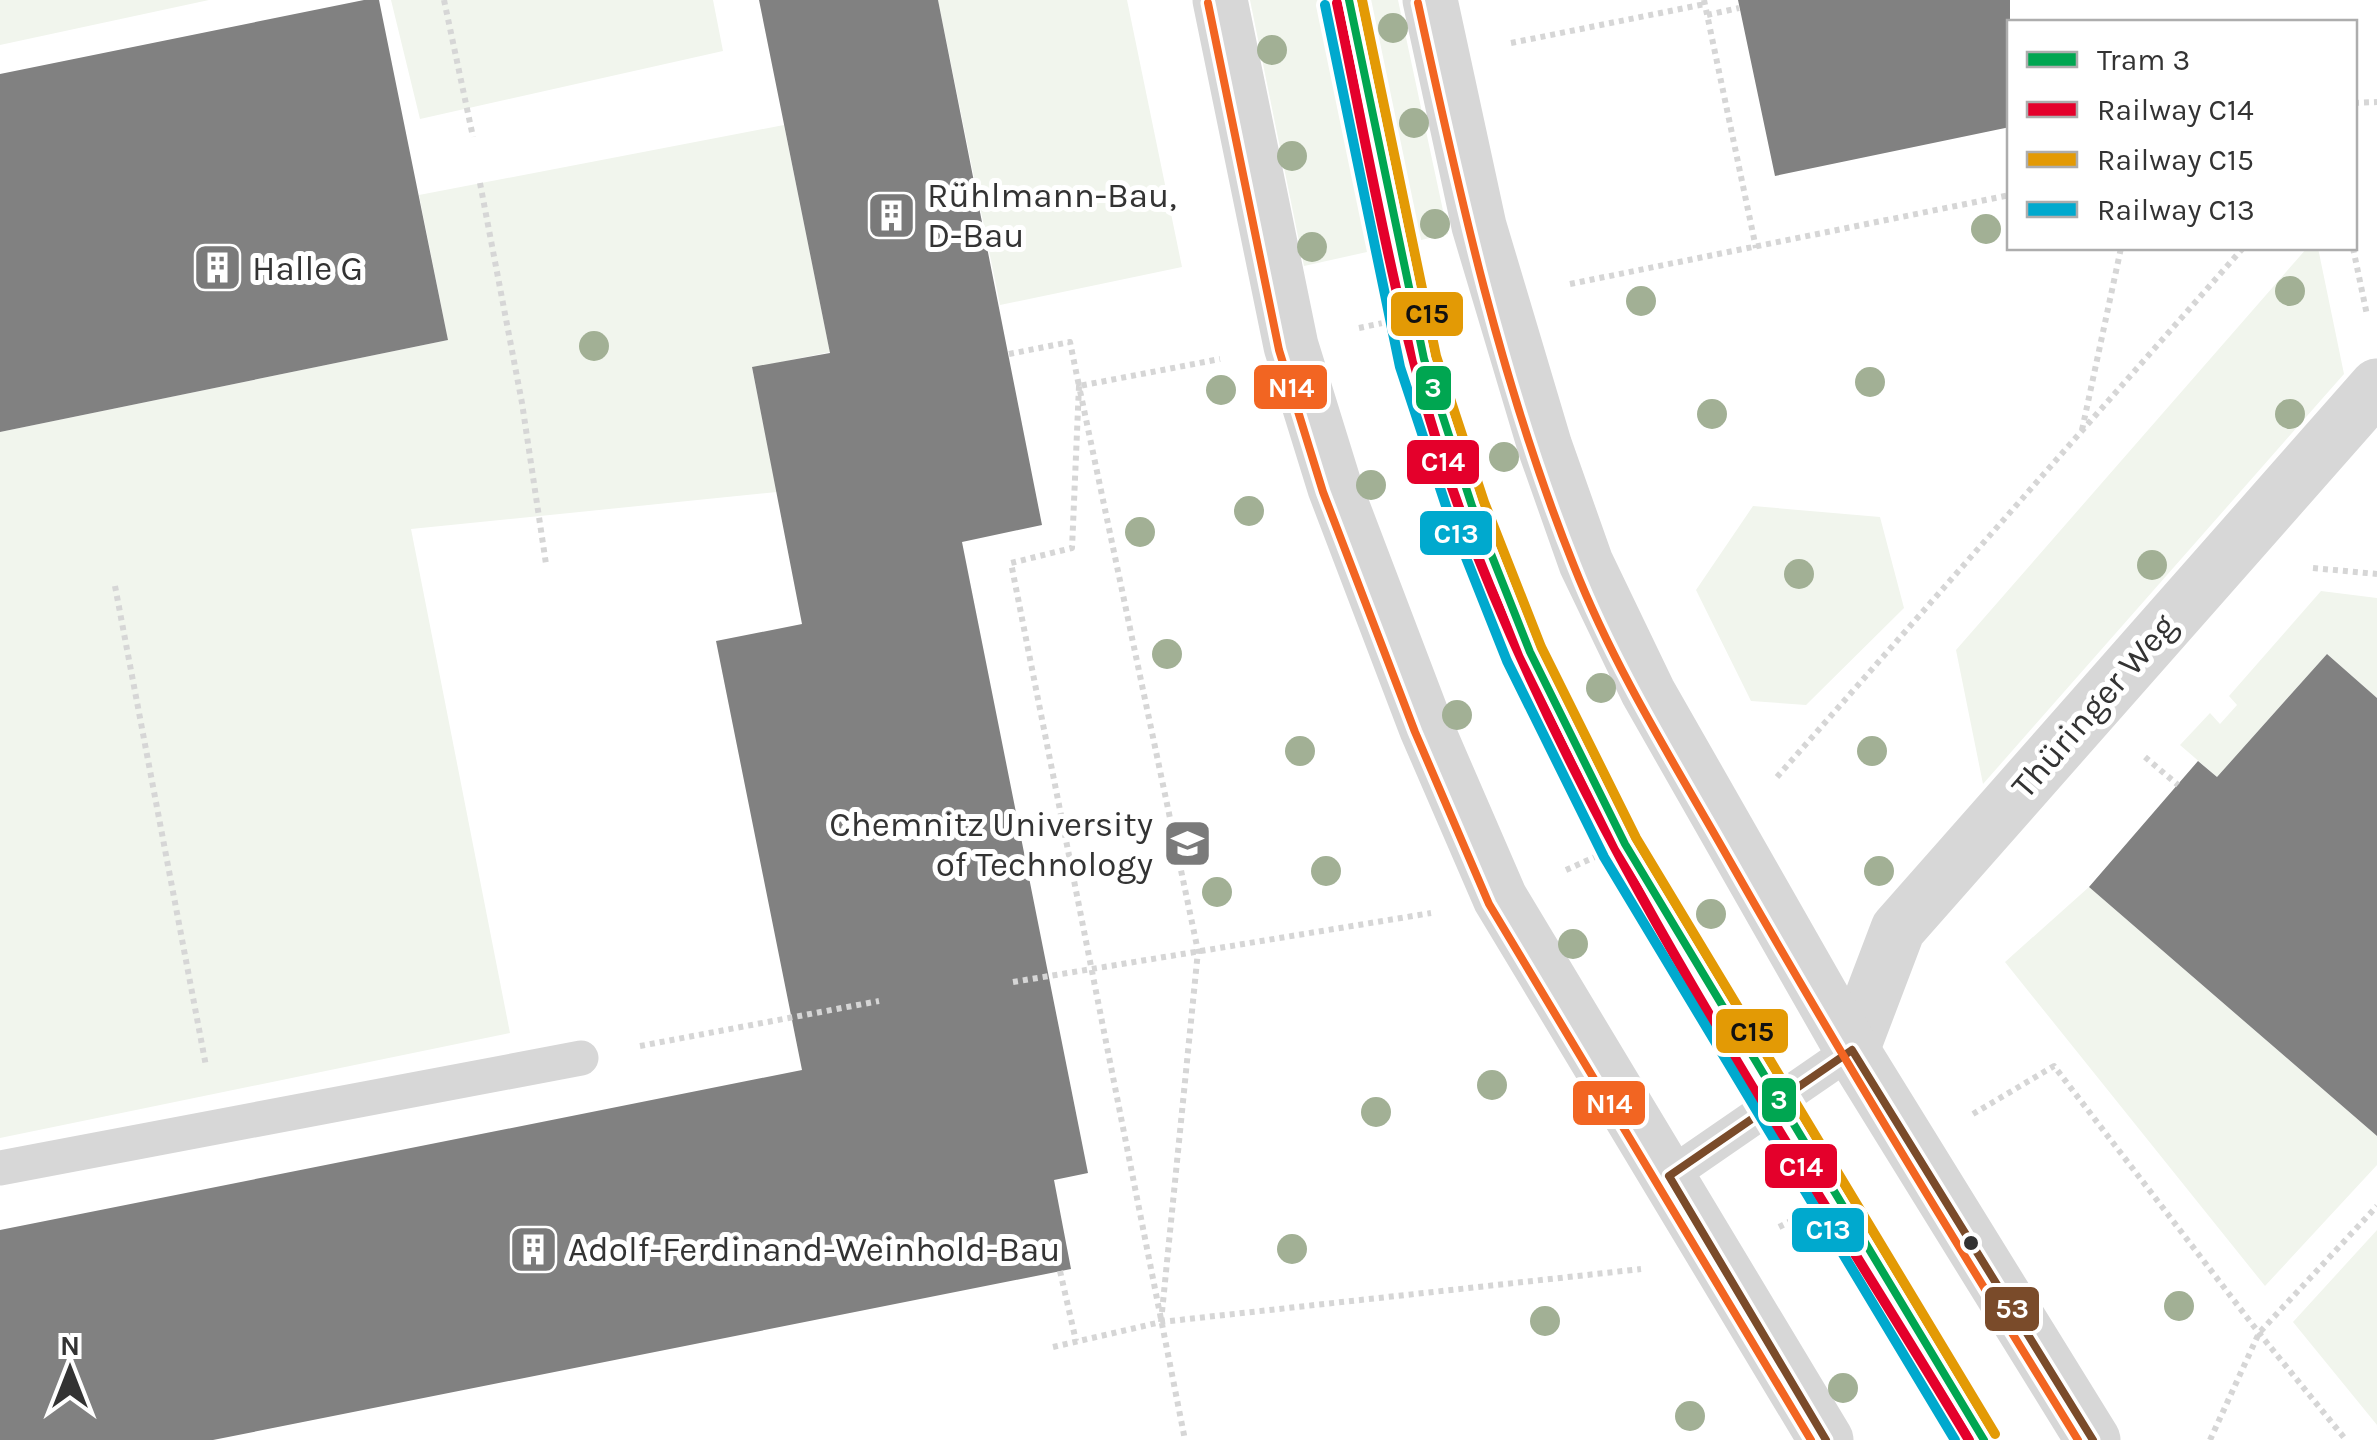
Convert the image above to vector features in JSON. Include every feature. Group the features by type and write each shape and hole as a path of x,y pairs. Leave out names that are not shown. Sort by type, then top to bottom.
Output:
{"street":[{"path":"1220,0 1291,346 1334,488 1426,727 1500,898 1826,1440"},
{"path":"1430,0 1479,226 1586,563 1710,804 1852,1050 2093,1440"},
{"name":"Thüringer Weg","path":"1852,1050 1898,929 2377,386"}],"lane":[{"path":"1669,1176 1852,1050"},
{"path":"0,1168 581,1058"}],"path":[{"path":"444,0 472,137"},
{"path":"1441,57 1705,2 1756,248"},
{"path":"1707,15 1740,8"},
{"path":"480,183 522,403 546,564"},
{"path":"1079,386 1291,346 1413,316 2007,196"},
{"path":"2082,431 2121,250"},
{"path":"1013,982 1500,898 1779,776 2241,250"},
{"path":"1009,354 1070,342 1198,951 1161,1322"},
{"path":"1079,386 1072,548 1010,563 1185,1440"},
{"path":"115,586 218,1127"},
{"path":"692,1035 879,1001"},
{"path":"2210,1440 2258,1333 2377,1206"},
{"path":"1060,1271 1076,1342"}],"shaded area":[{"path":"0,0 209,0 0,45"},
{"path":"391,0 713,0 723,51 420,119"},
{"path":"938,0 1127,0 1182,267 1000,305"},
{"path":"1250,0 1398,0 1448,234 1304,266"},
{"path":"784,125 830,352 752,368 777,492 411,529 510,1033 0,1138 0,432 448,340 419,195"},
{"path":"2305,250 2318,250 2344,374 1983,784 1956,650"},
{"path":"1753,506 1880,517 1904,608 1806,705 1751,701 1696,590"},
{"path":"2321,591 2377,598 2377,698 2327,654 2217,777 2180,745 2210,713 2220,724 2237,705 2229,696"},
{"path":"2089,887 2377,1136 2377,1165 2265,1286 2005,962"},
{"path":"2377,1230 2377,1425 2293,1322"}],"building":[{"name":"Halle G","path":"379,0 448,340 0,432 0,74"},
{"path":"759,0 938,0 1042,525 962,542 1088,1173 1054,1180 1071,1269 213,1440 0,1440 0,1230 802,1070 716,641 802,624 752,367 830,353"},
{"path":"1738,0 2010,0 2007,128 1775,176"},
{"path":"2327,654 2377,698 2377,1136 2089,887 2198,761 2217,777"}],"tram line":[{"name":"3","path":"1349,0 1424,359 1472,506 1530,652 1625,844 1984,1440"}],"rail line":[{"name":"C15","path":"1362,0 1436,356 1484,502 1541,647 1636,838 1995,1434"},
{"name":"C14","path":"1337,3 1390,260 1421,388 1461,513 1511,635 1567,755 1693,987 1969,1440"},
{"name":"C13","path":"1325,5 1400,367 1449,515 1507,661 1604,857 1955,1440"}],"transit line":[{"name":"N14","path":"1208,3 1279,350 1323,492 1415,732 1489,904 1811,1440"},
{"name":"N14","path":"1418,3 1466,217 1503,358 1548,498 1590,605 1647,717 1773,936 2078,1440"},
{"name":"53","path":"1852,1050 2093,1440"},
{"name":"53","path":"1669,1176 1852,1050"},
{"name":"53","path":"1669,1176 1826,1440"}],"place":[{"name":"Rühlmann-Bau, D-Bau","path":"892,215"},
{"name":"Halle G","path":"217,268"},
{"name":"Chemnitz University of Technology","path":"1188,844"},
{"name":"Adolf-Ferdinand-Weinhold-Bau","path":"533,1249"}]}
